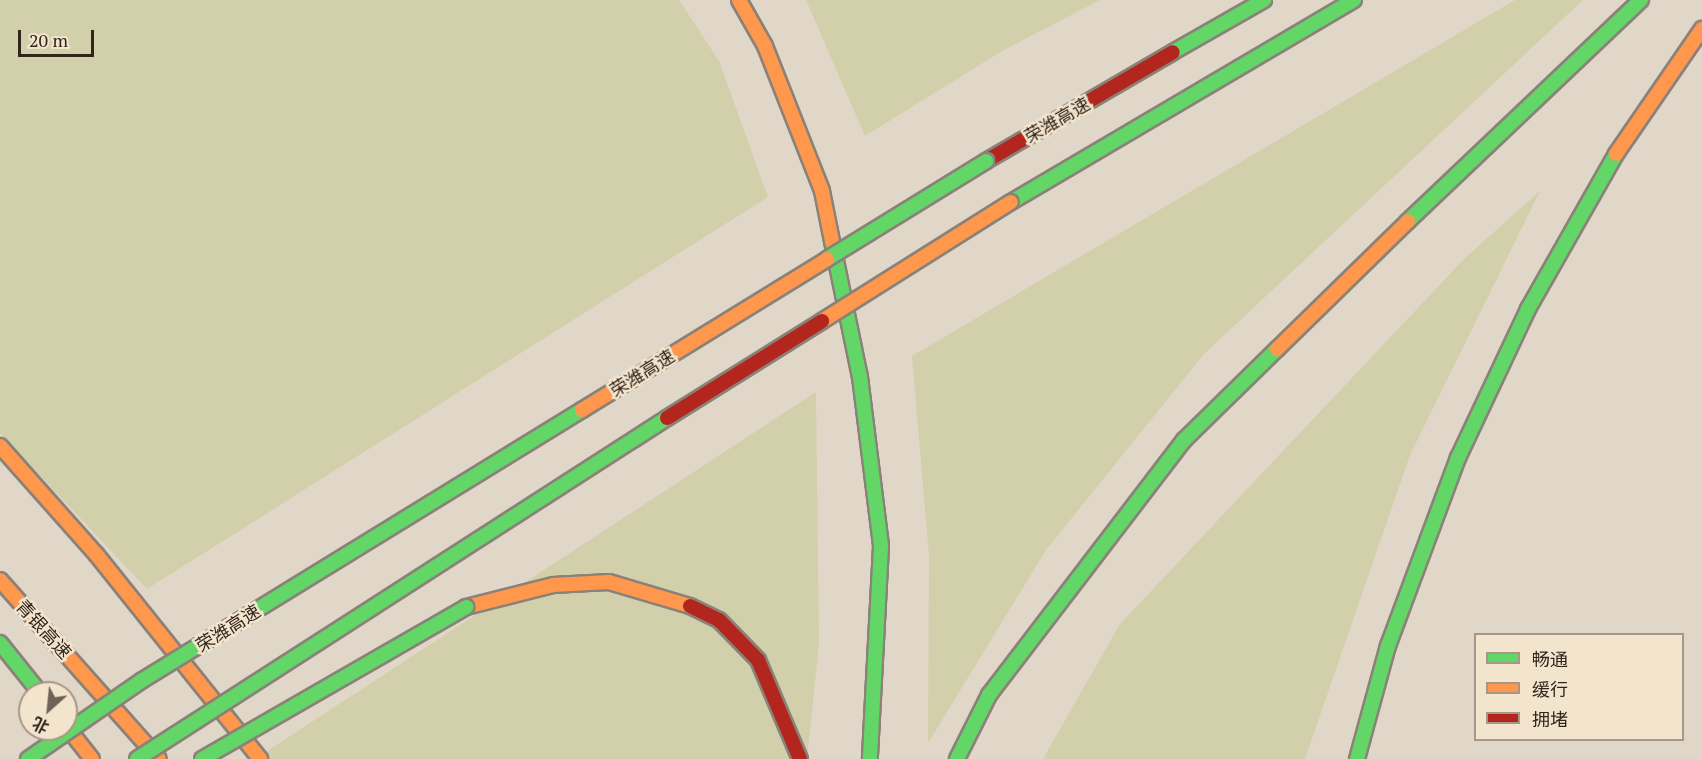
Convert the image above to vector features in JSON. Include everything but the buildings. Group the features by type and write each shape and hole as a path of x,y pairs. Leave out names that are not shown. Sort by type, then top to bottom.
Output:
{"highway":[{"path":"739,0 765,46 822,191 860,377 881,546 870,759"},
{"name":"荣潍高速","path":"28,759 141,681 986,161 1264,0"},
{"path":"137,759 370,605 1011,202 1354,0"},
{"path":"957,759 989,695 1184,440 1383,243 1641,0"},
{"path":"1357,759 1388,646 1458,458 1528,309 1626,136 1702,29"},
{"path":"0,446 96,554 260,759"},
{"name":"青银高速","path":"0,580 159,759"},
{"path":"202,759 466,607 553,585 609,582 671,597 719,620 758,660 786,717 800,759"},
{"path":"0,643 30,681"},
{"path":"78,741 92,759"}],"shaded area":[{"path":"0,0 679,0 719,61 768,197 147,589 0,433"},
{"path":"806,0 1100,0 1002,51 865,136"},
{"path":"1515,0 1583,0 1204,354 1046,550 928,743 929,556 912,356"},
{"path":"1540,191 1410,455 1305,759 1043,759 1120,624 1465,258"},
{"path":"816,392 819,643 807,759 255,759"}],"traffic: fast":[{"path":"1173,52 1264,0"},
{"path":"1011,202 1354,0"},
{"path":"1408,221 1641,0"},
{"path":"1357,759 1388,646 1458,458 1528,309 1616,154"},
{"path":"827,259 986,161"},
{"path":"832,241 860,377 881,546 870,759"},
{"path":"957,759 989,695 1184,440 1277,349"},
{"path":"28,759 141,681 582,410"},
{"path":"137,759 667,418"},
{"path":"202,759 466,607"},
{"path":"0,643 30,681"}],"traffic: slow":[{"path":"739,0 765,46 822,191 832,241"},
{"path":"1616,154 1702,29"},
{"path":"822,321 1011,202"},
{"path":"1277,349 1408,221"},
{"path":"582,410 827,259"},
{"path":"0,446 96,554 260,759"},
{"path":"0,580 159,759"},
{"path":"466,607 553,585 609,582 690,606"},
{"path":"78,741 92,759"}],"traffic: jam":[{"path":"986,161 1173,52"},
{"path":"667,418 822,321"},
{"path":"690,606 719,620 758,660 800,759"}]}
